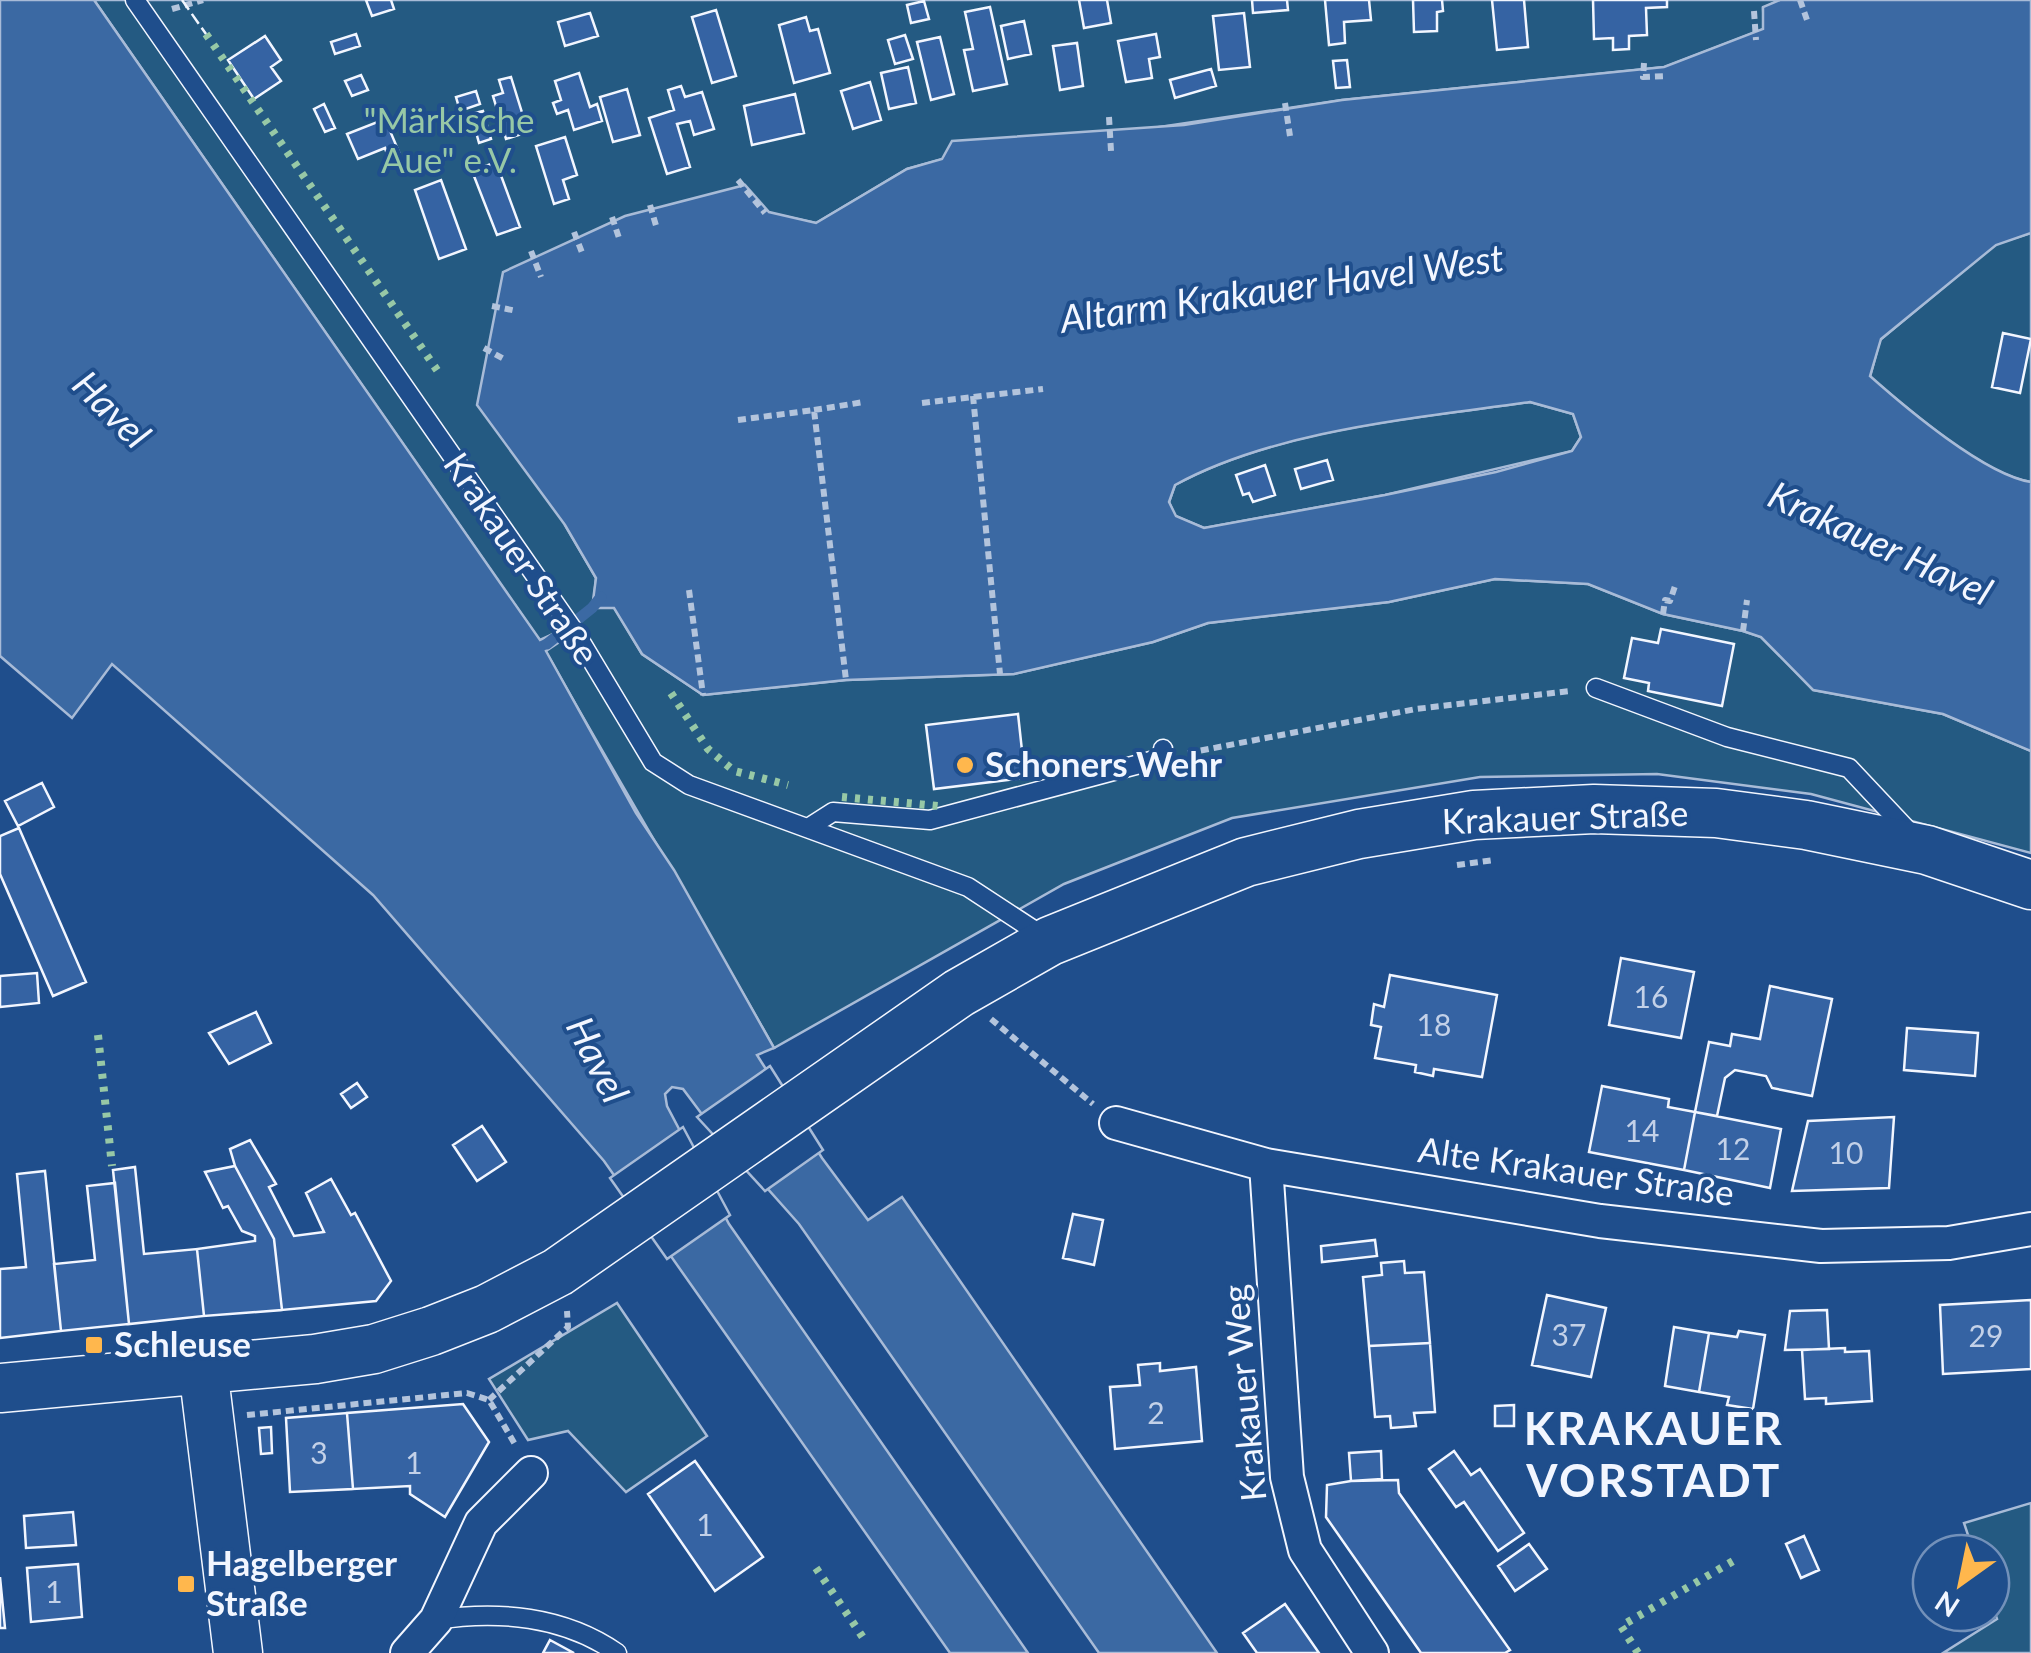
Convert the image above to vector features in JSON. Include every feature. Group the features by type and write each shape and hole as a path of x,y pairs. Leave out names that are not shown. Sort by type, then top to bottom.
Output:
{"main road":[{"name":"Krakauer Straße","path":"0,1388 374,1349 486,1309 558,1272 870,1054 976,1015 1050,940 1246,862 1359,834 1474,816 1594,810 1716,813 1806,825 1927,850 2031,884"},
{"path":"202,1369 238,1653"}],"street":[{"name":"Alte Krakauer Straße","path":"1116,1123 1266,1165 1600,1221 1821,1246 1949,1243 2031,1229"},
{"name":"Krakauer Weg","path":"1266,1165 1287,1477 1305,1550 1372,1653"},
{"path":"407,1653 436,1620 482,1523 532,1473"}],"lane":[{"name":"Krakauer Straße","path":"134,0 576,634 652,762 689,785 968,888 1050,940"},
{"path":"1596,688 1727,737 1848,768 1927,850"},
{"path":"808,828 833,812 930,820 1163,753"},
{"path":"436,1620 473,1614 545,1620 604,1644 616,1653"}],"path":[{"path":"1800,0 1807,20"},
{"path":"1754,11 1756,40"},
{"path":"1644,62 1644,77 1666,76"},
{"path":"1285,103 1290,136"},
{"path":"1109,117 1111,151"},
{"path":"738,180 765,213"},
{"path":"650,206 657,229"},
{"path":"612,217 619,238"},
{"path":"574,232 583,255"},
{"path":"531,251 542,277"},
{"path":"492,306 517,311"},
{"path":"484,348 504,359"},
{"path":"922,402 1043,388"},
{"path":"973,396 1000,674"},
{"path":"738,420 864,402"},
{"path":"814,410 846,680"},
{"path":"1663,614 1665,600 1670,601 1675,586"},
{"path":"689,590 703,695"},
{"path":"1742,631 1747,600"},
{"path":"1163,753 1416,709 1596,688"},
{"path":"1440,866 1496,860"},
{"path":"976,1015 1008,1012"},
{"path":"976,1015 1116,1123"},
{"path":"489,1400 568,1326"},
{"path":"258,1414 467,1393 489,1400 532,1473"}],"green space":[{"name":"\"Märkische Aue\" e.V.","path":"94,0 1780,0 1763,8 1764,29 1665,67 1342,100 943,159 907,169 816,223 769,213 565,525 596,578 593,608 614,607 642,654 703,695 846,680 1014,674 1153,642 1208,623 1389,602 1495,579 1588,584 1663,614 1761,637 1814,690 1943,714 2031,751 2031,853 1811,794 1657,774 1480,777 1232,818 1064,884 774,1048 545,650 560,641 555,633 540,641"},
{"path":"2031,233 2031,482 2012,477 1969,454 1870,377 1880,340 1996,244"},
{"path":"1530,402 1573,414 1581,437 1572,451 1385,495 1204,528 1175,516 1169,502 1175,485 1215,466 1302,438"},
{"path":"617,1303 707,1436 626,1492 568,1431 528,1440 489,1379"},
{"path":"2031,1503 2031,1653 1943,1653 1975,1633 2011,1633 2011,1533 1967,1533 1964,1523"}],"water":[{"name":"Havel","path":"0,0 94,0 540,640 555,633 561,641 546,651 774,1048 757,1055 822,1158 868,1220 902,1197 1217,1653 1099,1653 799,1224 683,1089 672,1087 665,1094 667,1106 729,1224 1028,1653 950,1653 604,1161 373,895 112,664 72,718 0,656"},
{"path":"1780,0 2031,0 2031,233 1996,245 1881,339 1870,376 1969,454 2012,477 2031,482 2031,751 1943,714 1813,690 1761,637 1743,631 1663,614 1588,584 1495,579 1389,602 1208,623 1153,642 1014,674 846,680 703,695 642,654 614,608 592,608 596,578 565,525 477,405 503,272 625,216 745,185 769,212 816,223 907,169 942,159 952,141 1184,125 1342,100 1664,67 1763,29 1763,7","holes":["1530,402 1573,414 1581,437 1572,451 1496,472 1204,528 1176,516 1169,502 1175,485 1214,466 1302,439"]}],"pier":[{"path":"770,1066 823,1150 765,1191 697,1117"},
{"path":"683,1127 730,1215 667,1259 610,1178"}],"building":[{"path":"366,0 391,0 394,9 372,16"},
{"path":"1079,0 1107,0 1111,23 1084,28"},
{"path":"1252,0 1287,0 1288,10 1253,13"},
{"path":"1325,0 1369,0 1371,20 1344,22 1345,43 1329,45"},
{"path":"1413,0 1442,0 1443,11 1437,12 1437,31 1414,32"},
{"path":"1492,0 1524,0 1528,47 1497,50"},
{"path":"1593,0 1667,0 1667,7 1646,8 1647,35 1629,36 1629,49 1613,50 1613,38 1594,39"},
{"path":"924,1 929,19 911,23 907,5"},
{"path":"990,7 1007,84 973,91 964,50 973,49 965,12"},
{"path":"716,10 736,76 712,83 692,17"},
{"path":"590,13 598,36 565,46 558,22"},
{"path":"1244,13 1250,67 1219,70 1213,16"},
{"path":"806,17 810,31 818,29 830,73 794,83 779,25"},
{"path":"1024,21 1031,54 1008,59 1001,26"},
{"path":"356,34 360,46 335,54 331,42"},
{"path":"1156,34 1160,57 1149,59 1152,78 1126,82 1118,41"},
{"path":"905,35 913,59 895,64 888,40"},
{"path":"265,36 281,60 271,67 281,81 254,99 228,60"},
{"path":"940,37 954,94 931,100 917,42"},
{"path":"1077,43 1083,86 1060,90 1053,46"},
{"path":"1347,60 1350,87 1336,88 1333,61"},
{"path":"908,67 916,103 889,109 881,73"},
{"path":"1211,69 1216,86 1175,98 1170,80"},
{"path":"579,73 590,107 597,104 602,121 574,130 568,110 557,114 553,103 561,100 555,81"},
{"path":"361,75 368,90 352,96 345,81"},
{"path":"511,77 528,132 506,139 493,96 503,93 499,80"},
{"path":"870,82 881,120 853,129 841,91"},
{"path":"681,86 685,97 702,92 714,129 694,135 690,121 677,124 690,167 667,174 649,118 674,110 668,90"},
{"path":"627,89 640,135 613,142 600,97"},
{"path":"476,91 480,104 460,111 456,97"},
{"path":"795,94 804,133 752,145 744,106"},
{"path":"324,104 335,128 325,132 314,109"},
{"path":"483,111 491,139 479,143 471,114"},
{"path":"385,119 399,152 388,157 385,148 358,159 347,134"},
{"path":"565,137 577,175 563,180 569,199 554,204 536,146"},
{"path":"496,162 520,227 497,235 472,171"},
{"path":"441,180 466,249 439,259 415,190"},
{"path":"2003,333 2031,339 2020,393 1992,387"},
{"path":"1327,460 1333,480 1301,489 1295,469"},
{"path":"1265,465 1275,495 1253,502 1249,493 1243,495 1236,475"},
{"path":"1661,629 1734,644 1722,706 1648,691 1649,683 1624,678 1632,638 1658,643"},
{"path":"1018,714 1025,778 934,789 926,725"},
{"path":"42,783 54,807 18,826 5,801"},
{"path":"19,828 86,982 53,996 0,874 0,836"},
{"path":"1621,958 1694,972 1681,1038 1609,1025"},
{"path":"37,973 39,1003 0,1007 0,976"},
{"path":"1390,975 1497,995 1482,1077 1434,1069 1433,1076 1415,1072 1416,1065 1375,1058 1381,1027 1371,1025 1374,1004 1384,1007"},
{"path":"1770,986 1832,999 1812,1096 1772,1088 1766,1076 1735,1070 1725,1078 1717,1116 1695,1112 1709,1042 1730,1046 1732,1034 1760,1039"},
{"path":"256,1012 271,1043 229,1064 209,1033"},
{"path":"1907,1028 1978,1033 1975,1076 1904,1070"},
{"path":"357,1083 367,1097 351,1108 341,1094"},
{"path":"1602,1086 1669,1099 1668,1107 1695,1112 1684,1170 1589,1152"},
{"path":"1695,1112 1781,1129 1770,1188 1684,1170"},
{"path":"1894,1117 1889,1188 1792,1191 1808,1121"},
{"path":"482,1126 506,1162 477,1181 453,1145"},
{"path":"250,1140 276,1184 269,1187 294,1236 324,1232 306,1193 331,1179 351,1215 355,1213 391,1281 376,1301 282,1310 274,1239 230,1149"},
{"path":"235,1166 274,1239 282,1310 204,1316 197,1249 255,1241 255,1236 242,1231 228,1206 223,1208 205,1172"},
{"path":"135,1167 144,1254 197,1249 204,1316 129,1324 113,1170"},
{"path":"45,1171 61,1331 0,1338 0,1269 26,1267 17,1174"},
{"path":"115,1183 129,1324 61,1331 54,1264 95,1260 87,1186"},
{"path":"1073,1214 1103,1220 1094,1265 1063,1258"},
{"path":"1375,1240 1377,1256 1322,1262 1321,1246"},
{"path":"1404,1261 1405,1273 1424,1272 1430,1343 1369,1346 1363,1277 1382,1275 1381,1263"},
{"path":"1547,1295 1606,1308 1591,1377 1532,1365"},
{"path":"2031,1300 2031,1369 1943,1374 1940,1305"},
{"path":"1827,1310 1829,1349 1785,1350 1790,1311"},
{"path":"1674,1327 1709,1333 1699,1392 1665,1386"},
{"path":"1739,1331 1765,1335 1753,1409 1727,1405 1729,1397 1699,1392 1709,1333 1737,1337"},
{"path":"1430,1343 1435,1412 1414,1413 1416,1426 1391,1428 1390,1416 1375,1417 1369,1346"},
{"path":"1845,1348 1845,1352 1869,1351 1872,1401 1826,1404 1826,1398 1805,1399 1802,1350"},
{"path":"1160,1363 1160,1371 1196,1367 1202,1441 1115,1449 1110,1387 1140,1385 1138,1365"},
{"path":"463,1404 489,1442 445,1517 410,1494 410,1486 353,1489 347,1413"},
{"path":"1514,1405 1514,1426 1495,1426 1495,1406"},
{"path":"347,1413 353,1489 290,1492 286,1418"},
{"path":"271,1427 272,1453 261,1454 259,1428"},
{"path":"1381,1451 1382,1479 1351,1481 1349,1453"},
{"path":"1454,1451 1471,1475 1480,1469 1524,1533 1498,1551 1464,1502 1456,1507 1429,1469"},
{"path":"695,1461 763,1557 715,1591 648,1494"},
{"path":"1398,1480 1399,1493 1510,1650 1421,1653 1326,1517 1327,1485"},
{"path":"73,1512 76,1545 26,1548 24,1516"},
{"path":"1804,1536 1819,1570 1801,1578 1786,1544"},
{"path":"1529,1544 1547,1569 1515,1591 1498,1566"},
{"path":"78,1564 82,1617 31,1622 27,1568"},
{"path":"0,1577 5,1628 0,1628"},
{"path":"1285,1604 1319,1653 1257,1653 1243,1633"},
{"path":"550,1640 574,1653 543,1653"}],"waterway":[{"path":"547,644 601,597"}],"hedge":[{"path":"206,34 439,373"},
{"path":"671,693 708,749 734,771 788,785"},
{"path":"842,797 939,806"},
{"path":"98,1035 112,1166"},
{"path":"1638,1653 1621,1626 1735,1560"},
{"path":"816,1568 866,1642"}],"fence":[{"path":"182,0 206,34"}],"place":[{"name":"Schoners Wehr","path":"965,765"},
{"name":"Schleuse","path":"94,1345"},
{"name":"Hagelberger Straße","path":"186,1584"}],"district":[{"name":"KRAKAUER VORSTADT","path":"1654,1455"}],"water label":[{"name":"Altarm Krakauer Havel West","path":"1282,289"},
{"name":"Krakauer Havel","path":"1880,544"}]}
